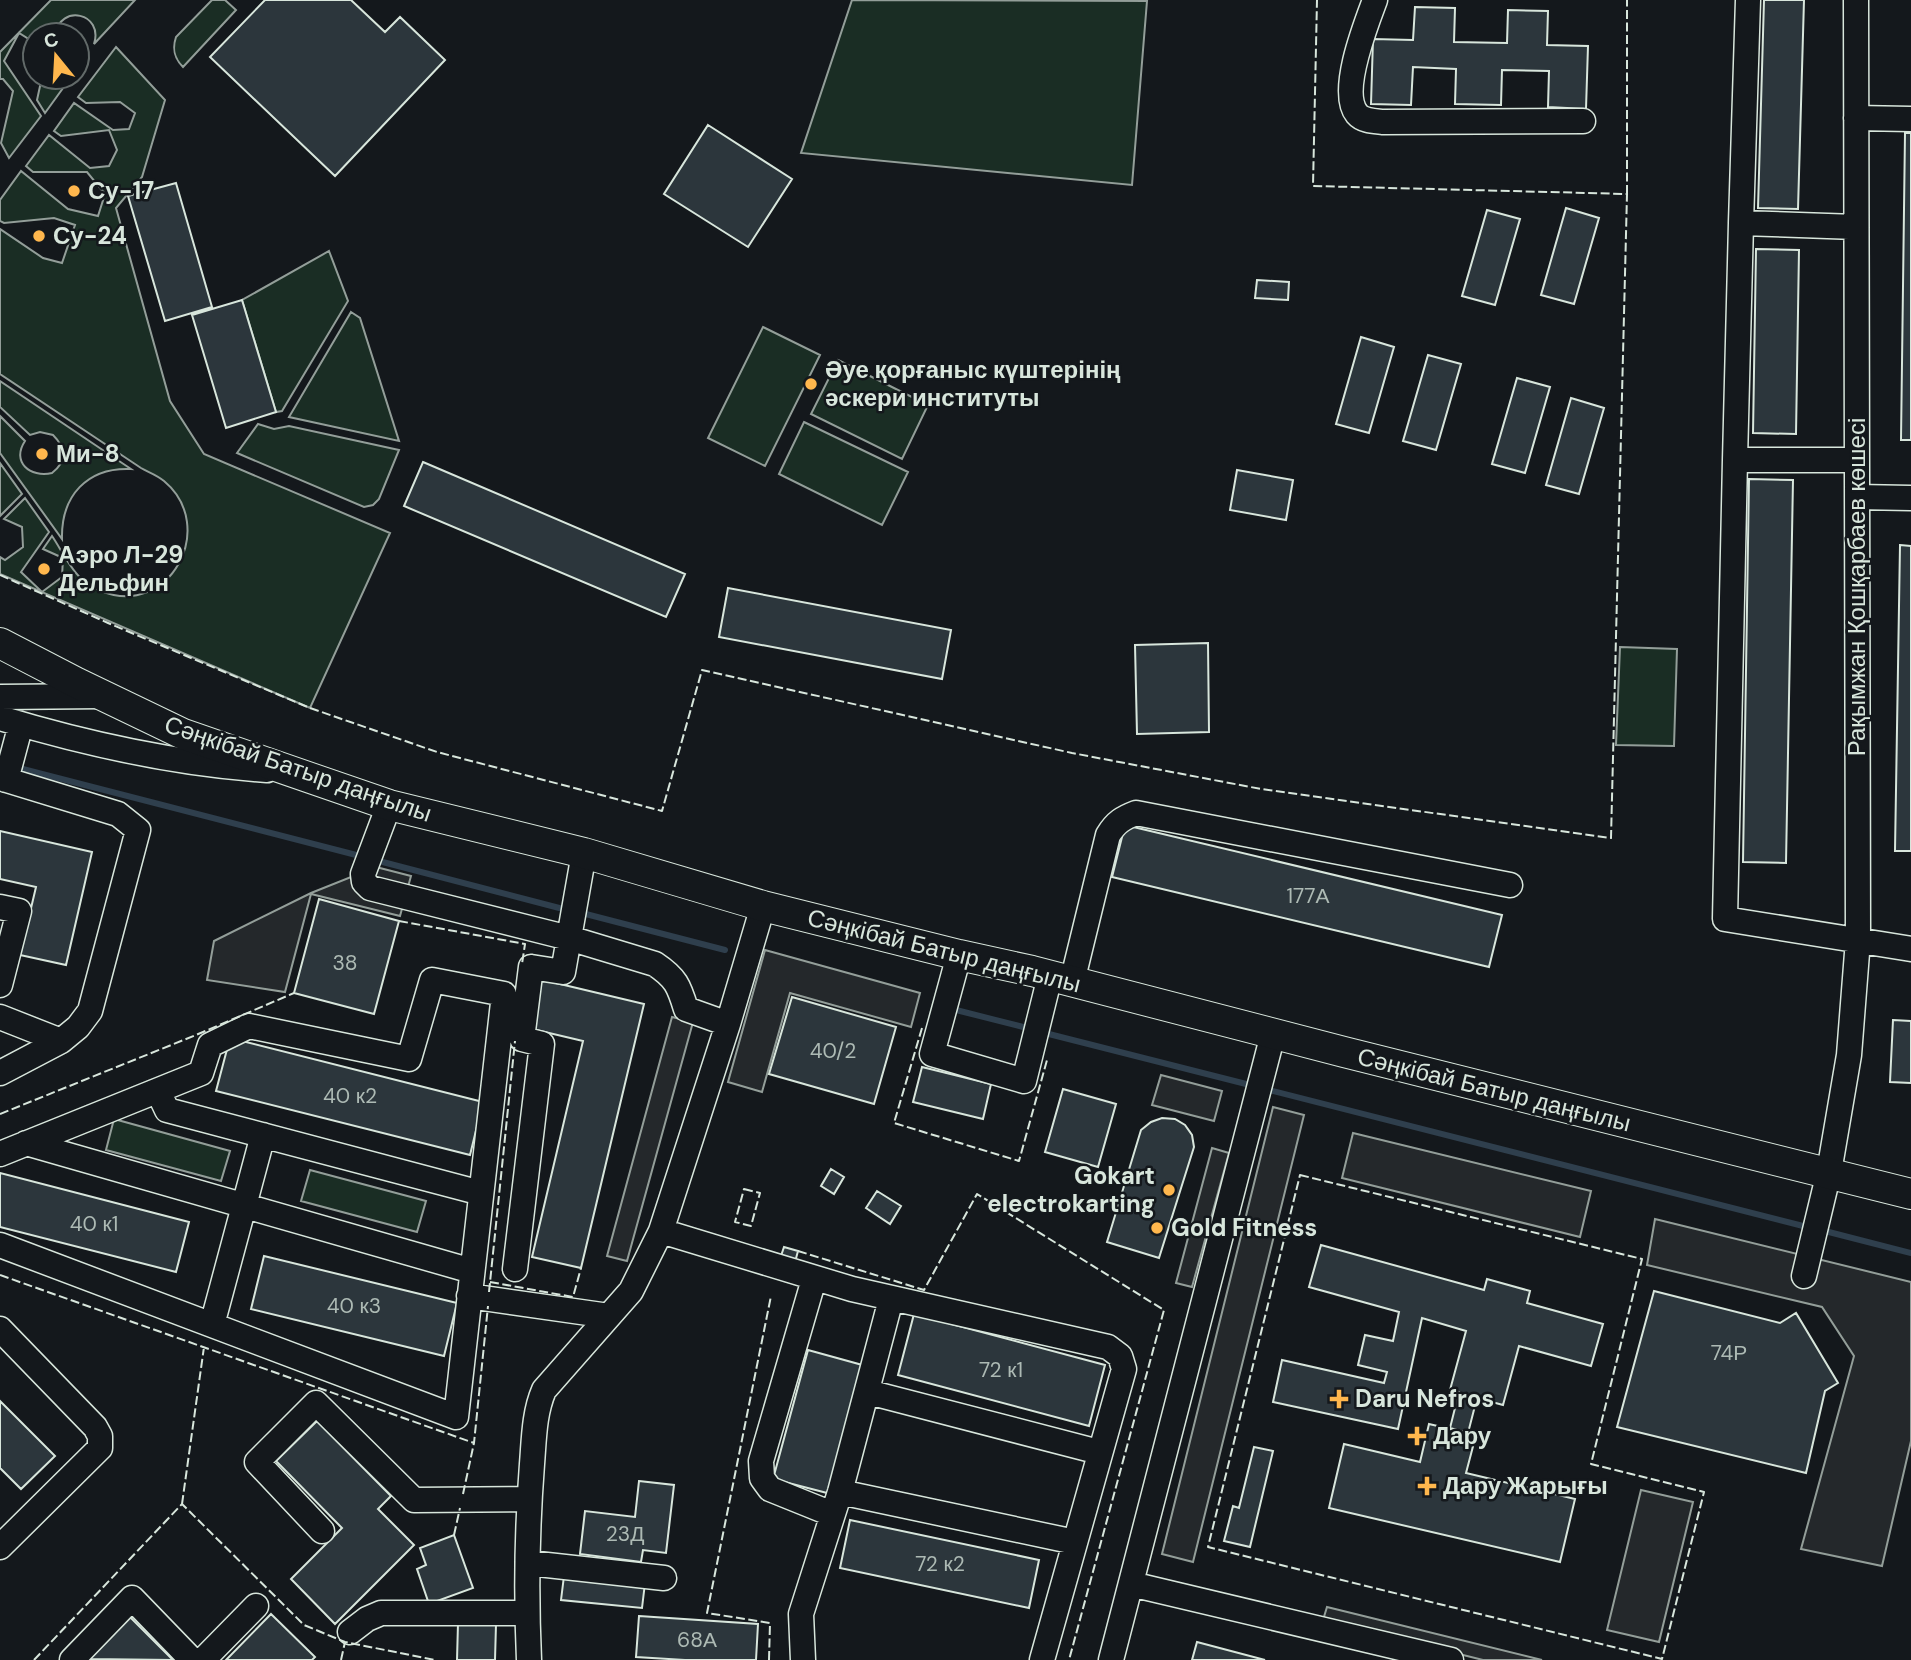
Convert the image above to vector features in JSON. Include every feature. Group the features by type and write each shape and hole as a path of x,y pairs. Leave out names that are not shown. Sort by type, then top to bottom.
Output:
{"main road":[{"name":"Сәңкібай Батыр даңғылы","path":"0,643 183,733 389,805 584,853 763,905 1911,1194"}],"street":[{"path":"1375,0 1350,81 1352,102 1357,114 1367,121 1583,121"},
{"path":"1748,0 1725,919 1911,949"},
{"name":"Рақымжан Қошқарбаев көшесі","path":"1804,1276 1829,1172 1849,1055 1857,940 1856,0"},
{"path":"1856,118 1911,119"},
{"path":"1741,223 1856,227"},
{"path":"1735,460 1857,460"},
{"path":"1857,497 1911,498"},
{"path":"0,697 102,695"},
{"path":"0,1073 61,1041 78,1027 90,1011 138,830 118,814 7,772 10,721 85,741 207,764 292,772"},
{"path":"389,805 363,874 364,882 370,888 572,920 667,972 678,983 686,1009 728,1024"},
{"path":"959,955 932,1054 1024,1081 1036,1031 1061,979 1108,835 1122,818 1136,813 1510,885"},
{"path":"515,1269 542,1044 522,1039 531,967 563,972 584,853"},
{"path":"529,1660 527,1613 530,1499 537,1406 544,1390 631,1291 661,1231 728,1024 763,905"},
{"path":"0,907 19,911 0,985"},
{"path":"0,1154 201,1073 210,1045 249,1026 410,1059 432,980 504,994 456,1417 0,1245"},
{"path":"0,1017 61,1041"},
{"path":"1111,1660 1273,1034"},
{"path":"158,1091 167,1110 481,1193"},
{"path":"212,1325 263,1135"},
{"path":"26,1143 244,1206 471,1284 609,1315"},
{"path":"661,1231 814,1279 891,1299 1108,1347 1119,1356 1124,1369 1042,1660"},
{"path":"814,1279 761,1461 762,1478 770,1489 836,1503 1075,1542"},
{"path":"803,1660 801,1615 868,1392 891,1299"},
{"path":"0,1329 95,1427 100,1436 100,1448 5,1533"},
{"path":"868,1392 1099,1452"},
{"path":"322,1531 257,1462 316,1403 414,1500 530,1499"},
{"path":"529,1563 664,1578"},
{"path":"1131,1584 1451,1660"},
{"path":"72,1660 132,1598 192,1660"},
{"path":"203,1660 256,1606"},
{"path":"350,1632 380,1613 527,1613"}],"green space":[{"path":"51,0 135,0 94,44 95,33 91,21 80,16 72,16 63,21 30,21"},
{"path":"212,0 225,0 236,10 183,67 175,53 176,37"},
{"path":"852,0 1147,1 1132,185 801,153"},
{"path":"21,31 4,61 21,86 21,91 24,91 41,116 9,158 1,143 13,91 0,79 0,52"},
{"path":"116,47 165,100 142,177 116,208 170,401 204,454 390,533 310,708 0,574 0,557 5,560 23,547 22,527 4,519 25,498 49,532 21,572 42,592 62,577 63,558 43,549 52,536 70,566 85,582 101,591 125,596 147,592 165,581 179,564 186,543 187,522 180,500 164,481 0,374 0,229 43,258 62,263 75,225 54,218 4,223 0,221 0,200 21,171 68,209 98,216 105,194 87,172 33,172 26,166 49,135 90,168 109,166 117,150 109,130 61,136 54,131 74,103 113,130 129,129 135,113 120,102 86,103 78,97 83,91 91,91 91,80"},
{"path":"39,91 61,91 45,113 37,100"},
{"path":"329,251 348,301 282,411 276,412 242,300"},
{"path":"351,312 360,318 399,441 289,417"},
{"path":"763,327 820,355 765,466 708,438"},
{"path":"838,360 928,405 902,459 811,414"},
{"path":"0,381 131,469 102,473 80,487 66,510 62,539 0,453 0,416 25,441 20,456 30,471 52,473 60,464 62,450 53,435 40,432 30,435 0,407"},
{"path":"804,422 908,472 882,525 779,474"},
{"path":"258,424 274,429 289,426 399,450 379,499 373,505 364,507 237,453"},
{"path":"0,463 22,494 0,516"},
{"path":"1620,647 1677,649 1674,746 1616,745"},
{"path":"114,1119 230,1151 221,1181 106,1150"},
{"path":"310,1170 426,1201 417,1232 301,1201"}],"shaded area":[{"path":"376,867 411,876 400,916 311,894 285,992 207,980 214,941 311,893"},
{"path":"765,950 920,993 911,1027 790,993 762,1092 728,1082"},
{"path":"672,1017 693,1022 627,1261 607,1256"},
{"path":"1161,1075 1222,1091 1214,1121 1152,1105"},
{"path":"1273,1107 1304,1115 1193,1562 1162,1554"},
{"path":"1353,1133 1591,1191 1580,1237 1342,1178"},
{"path":"1212,1148 1229,1153 1192,1287 1176,1283"},
{"path":"1655,1219 1911,1282 1911,1441 1882,1566 1801,1549 1854,1356 1822,1307 1647,1265"},
{"path":"1641,1490 1693,1502 1659,1642 1607,1630"},
{"path":"1327,1607 1542,1660 1483,1660 1323,1620"}],"building":[{"path":"265,0 351,0 385,32 400,17 445,60 335,176 210,57"},
{"path":"1764,0 1804,0 1798,209 1758,208"},
{"path":"1415,7 1455,8 1454,42 1507,43 1508,10 1548,11 1547,45 1588,46 1586,109 1548,107 1549,71 1502,70 1501,105 1455,104 1456,69 1413,67 1411,105 1371,104 1373,39 1413,40"},
{"path":"708,125 792,179 748,247 664,194"},
{"path":"1905,133 1911,133 1911,440 1901,440"},
{"path":"176,183 212,307 165,321 128,196"},
{"path":"1566,208 1599,218 1574,304 1541,295"},
{"path":"1487,210 1520,219 1495,305 1462,296"},
{"path":"1756,249 1799,250 1796,434 1753,433"},
{"path":"1257,280 1289,282 1288,300 1255,298"},
{"path":"242,300 276,412 226,428 192,315"},
{"path":"1361,337 1394,347 1369,433 1336,424"},
{"path":"1428,355 1461,364 1436,450 1403,441"},
{"path":"1517,378 1550,387 1525,473 1492,464"},
{"path":"1571,398 1604,408 1579,494 1546,485"},
{"path":"423,462 685,574 666,617 404,506"},
{"path":"1237,470 1293,480 1286,520 1230,510"},
{"path":"1749,479 1793,480 1786,863 1743,862"},
{"path":"1900,545 1911,546 1911,851 1895,851"},
{"path":"728,588 951,630 942,679 719,637"},
{"path":"1208,643 1209,732 1137,734 1135,645"},
{"path":"1125,825 1502,915 1489,967 1112,877"},
{"path":"0,831 92,852 66,965 20,955 36,887 0,879"},
{"path":"319,899 399,921 374,1014 294,993"},
{"path":"539,979 644,1004 581,1268 532,1257 583,1041 528,1028"},
{"path":"792,997 896,1027 874,1104 769,1074"},
{"path":"1893,1020 1911,1021 1911,1083 1890,1082"},
{"path":"230,1038 483,1102 470,1155 216,1091"},
{"path":"922,1067 991,1084 983,1119 913,1102"},
{"path":"1063,1089 1116,1104 1098,1167 1045,1152"},
{"path":"1162,1118 1175,1119 1185,1125 1192,1135 1194,1147 1159,1258 1107,1242 1141,1130"},
{"path":"831,1169 844,1177 834,1194 821,1186"},
{"path":"0,1173 189,1222 176,1272 0,1227"},
{"path":"877,1191 901,1206 890,1224 866,1208"},
{"path":"1321,1245 1484,1290 1487,1279 1530,1291 1527,1303 1603,1324 1591,1366 1519,1346 1503,1405 1477,1398 1468,1433 1450,1428 1459,1392 1450,1390 1466,1331 1422,1318 1398,1429 1273,1402 1282,1360 1384,1383 1387,1372 1358,1365 1365,1335 1393,1341 1399,1312 1309,1287"},
{"path":"784,1247 798,1251 794,1266 779,1262"},
{"path":"264,1256 457,1303 444,1356 251,1309"},
{"path":"1654,1291 1780,1323 1796,1313 1838,1383 1825,1391 1806,1473 1617,1427"},
{"path":"914,1314 1105,1365 1089,1426 898,1375"},
{"path":"808,1350 866,1366 831,1494 773,1479"},
{"path":"0,1401 55,1456 21,1489 0,1468"},
{"path":"317,1421 391,1496 378,1509 414,1545 335,1624 291,1579 342,1528 276,1461"},
{"name":"Дару Жарығы","path":"1429,1424 1476,1435 1466,1473 1575,1499 1560,1562 1329,1508 1344,1444 1420,1462"},
{"path":"1254,1447 1273,1451 1250,1547 1224,1541 1233,1506 1239,1508"},
{"path":"639,1481 674,1485 666,1553 643,1550 641,1562 580,1554 585,1511 635,1517"},
{"path":"850,1520 1039,1560 1029,1608 840,1568"},
{"path":"454,1535 473,1588 429,1604 417,1569 426,1565 420,1548"},
{"path":"564,1576 645,1583 642,1608 561,1600"},
{"path":"271,1614 315,1657 312,1660 226,1660"},
{"path":"639,1616 758,1624 756,1660 636,1657"},
{"path":"130,1617 173,1660 89,1659"},
{"path":"458,1623 496,1624 495,1660 457,1660"},
{"path":"1197,1642 1265,1660 1192,1660"}],"waterway":[{"path":"15,767 364,857"},
{"path":"375,860 567,910"},
{"path":"578,912 725,950"},
{"path":"956,1010 1031,1029"},
{"path":"1041,1032 1254,1086"},
{"path":"1265,1089 1811,1228"},
{"path":"1821,1230 1911,1253"}],"fence":[{"path":"0,575 310,708 437,752 662,811 702,670 1072,753 1261,789 1611,838 1627,194 1313,186 1317,0"},
{"path":"1627,0 1627,194"},
{"path":"399,921 525,944 522,964"},
{"path":"0,1114 294,993"},
{"path":"922,1028 894,1123 1019,1161 1047,1060"},
{"path":"489,1292 515,1041"},
{"path":"1300,1175 1642,1259 1591,1464 1704,1492 1662,1659 1208,1547 1300,1175"},
{"path":"744,1189 760,1193 751,1226 735,1222 744,1189"},
{"path":"798,1251 924,1290 977,1194 1164,1310 1069,1660"},
{"path":"490,1282 573,1297 581,1268"},
{"path":"0,1275 474,1443 488,1306"},
{"path":"769,1660 770,1623 707,1613 771,1296"},
{"path":"182,1504 204,1347"},
{"path":"463,1494 474,1443"},
{"path":"34,1660 182,1504 304,1625 345,1642 435,1660"},
{"path":"454,1535 460,1508"},
{"path":"341,1660 345,1642"}],"place":[{"name":"Су-17","path":"74,191"},
{"name":"Су-24","path":"39,236"},
{"name":"Әуе қорғаныс күштерінің әскери институты","path":"811,384"},
{"name":"Ми-8","path":"42,454"},
{"name":"Аэро Л-29 Дельфин","path":"44,569"},
{"name":"Gokart electrokarting","path":"1169,1190"},
{"name":"Gold Fitness","path":"1157,1228"},
{"name":"Daru Nefros","path":"1339,1399"},
{"name":"Дару","path":"1417,1436"},
{"name":"Дару Жарығы","path":"1427,1486"}]}
